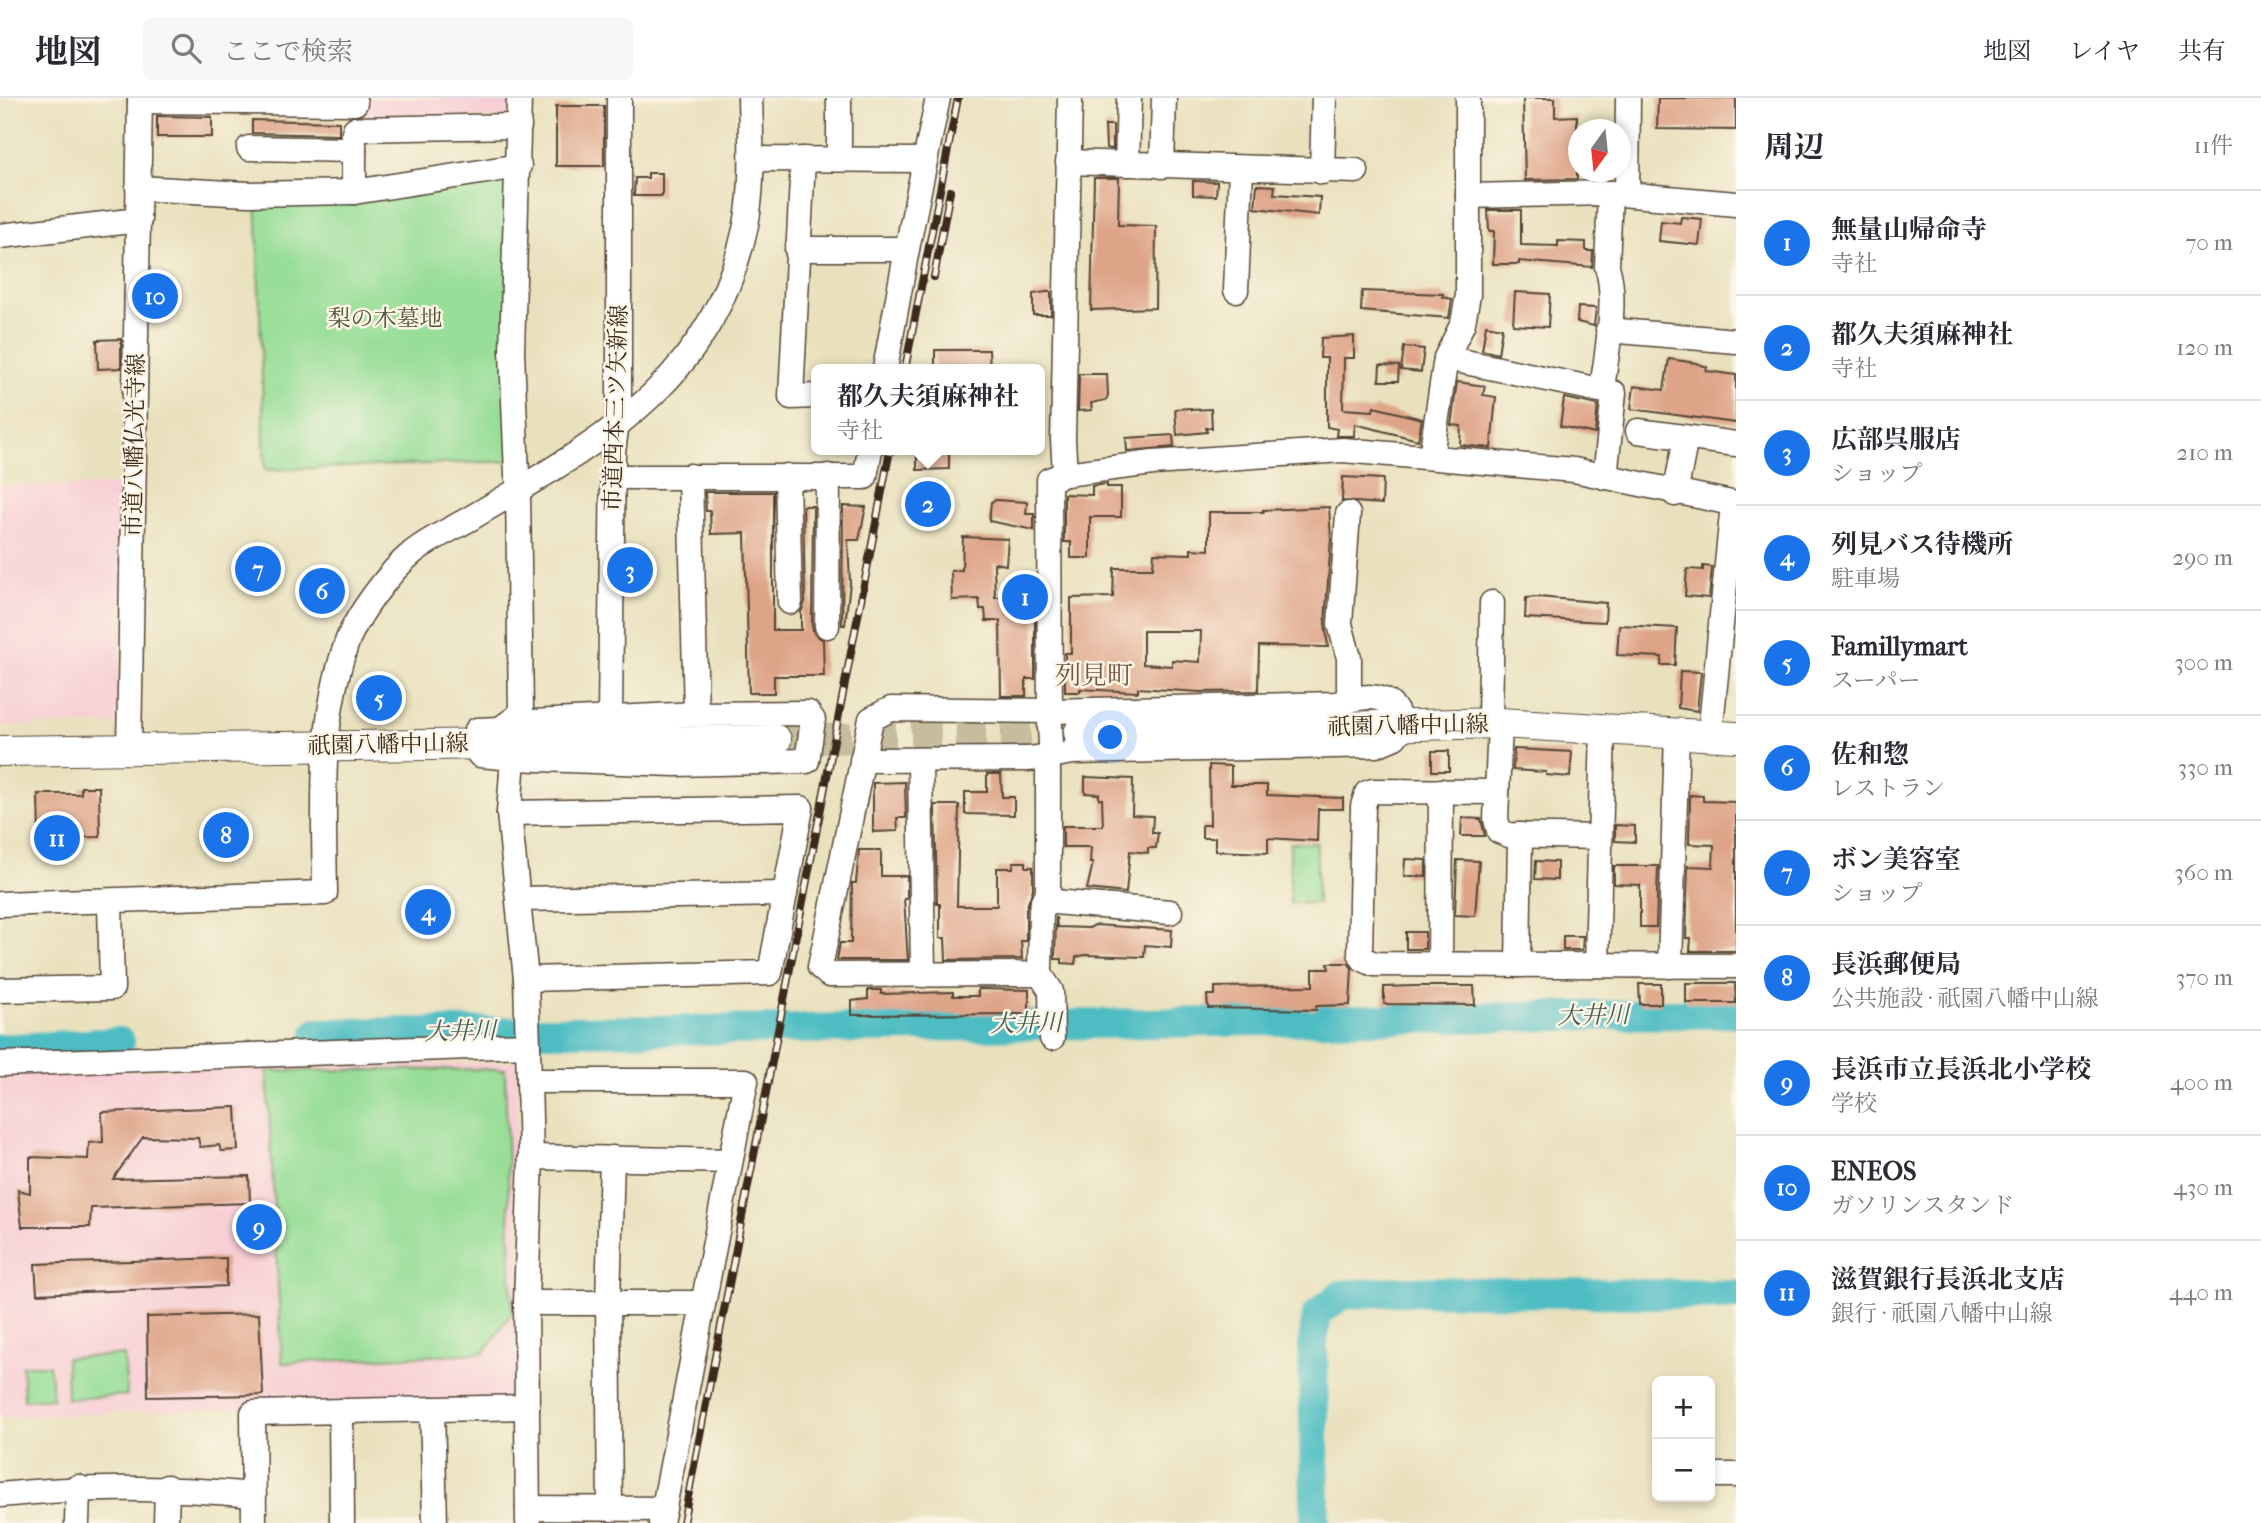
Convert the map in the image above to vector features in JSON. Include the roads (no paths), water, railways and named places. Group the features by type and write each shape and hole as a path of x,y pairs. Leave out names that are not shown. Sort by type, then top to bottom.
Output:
{"main road":[{"name":"祇園八幡中山線","path":"1079,733 1495,723 1723,736"},
{"name":"祇園八幡中山線","path":"0,751 324,744 776,740"}],"street":[{"path":"500,729 521,714 512,352 519,98"},
{"name":"市道西本三ツ矢新線","path":"610,718 612,477 617,428 619,98"},
{"path":"0,904 325,894 324,744 348,641 381,586 412,553 517,483 617,428 676,372 704,335 728,284 746,223 752,159 750,98"},
{"path":"839,98 839,159"},
{"path":"886,364 923,160 938,98"},
{"path":"1065,474 1070,98"},
{"path":"1127,164 1129,98"},
{"path":"1162,166 1164,98"},
{"path":"1322,172 1324,98"},
{"path":"1431,456 1446,358 1464,323 1468,295 1468,98"},
{"path":"1602,389 1629,98"},
{"path":"140,99 355,101 354,192"},
{"name":"市道八幡仏光寺線","path":"129,750 140,99"},
{"path":"249,148 519,126"},
{"path":"752,159 923,160"},
{"path":"803,159 791,397 811,396"},
{"path":"1068,162 1356,171"},
{"path":"138,188 248,194 354,192 519,166"},
{"path":"1236,290 1241,169"},
{"path":"1468,196 1618,194 1736,204"},
{"path":"0,236 139,220"},
{"path":"797,249 907,249"},
{"path":"1608,330 1736,341"},
{"path":"1446,358 1614,393 1605,477"},
{"path":"1638,431 1736,444"},
{"path":"1675,494 1686,438"},
{"path":"1052,1029 1051,991 1040,974 1043,901 1048,892 1049,480 1065,474 1153,463 1343,450 1574,470 1675,494 1735,504 1723,736"},
{"path":"612,477 865,477 869,455"},
{"path":"690,476 696,714"},
{"path":"787,476 790,602"},
{"path":"827,626 828,477"},
{"path":"1348,514 1340,624 1349,658 1349,700"},
{"path":"1492,603 1498,829 1504,834 1599,837"},
{"path":"1040,974 830,975 820,967 871,719 891,709 1050,734 1336,705 1349,700 1380,698 1394,709 1400,725 1395,737 1376,745 1073,751 1050,734"},
{"path":"808,713 813,720 807,761 675,764 513,758 480,755 470,743 477,730 500,729 532,722 610,718 808,713"},
{"path":"1597,965 1602,727"},
{"path":"1670,966 1677,733"},
{"path":"862,760 1028,760 1050,734"},
{"path":"513,758 509,813 526,979 531,1157 526,1303 528,1515 610,1509 662,1516 746,1081 529,1081"},
{"path":"920,761 923,975"},
{"path":"1497,792 1373,790 1364,799 1360,953 1363,959 1374,964 1736,966"},
{"path":"1440,964 1441,792"},
{"path":"509,813 801,808 770,973 526,979"},
{"path":"1518,965 1520,835"},
{"path":"519,899 785,894"},
{"path":"1043,901 1170,912"},
{"path":"0,990 113,988 110,902"},
{"path":"0,1064 528,1036"},
{"path":"531,1157 730,1161"},
{"path":"610,1509 608,1302 612,1158"},
{"path":"526,1303 703,1303"},
{"path":"254,1523 253,1413 527,1407"},
{"path":"432,1409 435,1523"},
{"path":"341,1411 342,1523"},
{"path":"1715,1475 1736,1475"},
{"path":"0,1495 78,1487 167,1488 254,1495"},
{"path":"77,1523 78,1487"},
{"path":"166,1523 167,1488"}],"waterway":[{"name":"大井川","path":"317,1033 800,1029 1736,1013"},
{"name":"大井川","path":"0,1049 120,1042"},
{"path":"1315,1523 1313,1341 1317,1314 1341,1295 1397,1291 1736,1295"}],"tunnel":[{"path":"776,740 1079,733"}],"railway":[{"path":"906,364 958,98"},
{"path":"934,277 950,191"},
{"path":"683,1523 889,455"}],"place":[{"name":"ENEOS","path":"155,296"},
{"name":"都久夫須麻神社","path":"928,504"},
{"name":"ボン美容室","path":"258,569"},
{"name":"広部呉服店","path":"630,570"},
{"name":"佐和惣","path":"322,591"},
{"name":"無量山帰命寺","path":"1025,597"},
{"name":"Famillymart","path":"379,698"},
{"name":"長浜郵便局","path":"226,835"},
{"name":"滋賀銀行長浜北支店","path":"57,838"},
{"name":"列見バス待機所","path":"428,912"},
{"name":"長浜市立長浜北小学校","path":"259,1227"}],"district":[{"name":"列見町","path":"1094,675"}],"park label":[{"name":"梨の木墓地","path":"385,318"}]}
